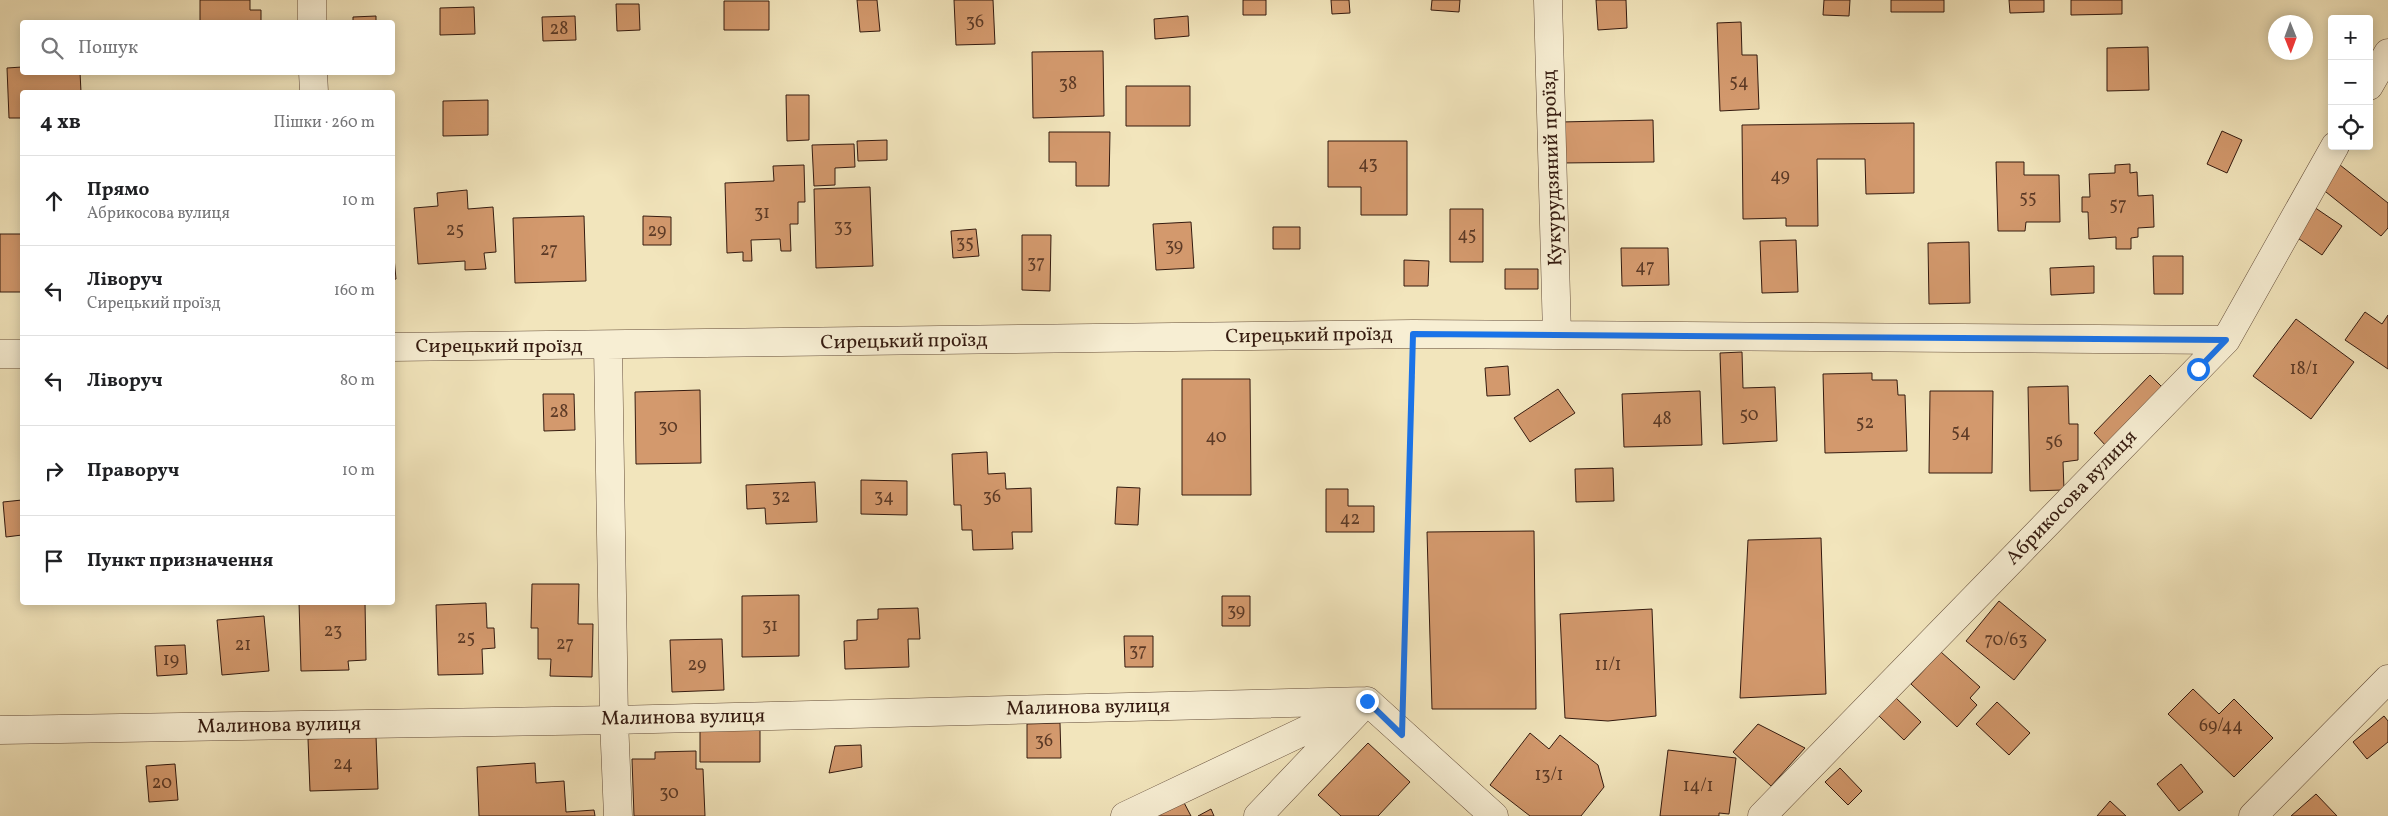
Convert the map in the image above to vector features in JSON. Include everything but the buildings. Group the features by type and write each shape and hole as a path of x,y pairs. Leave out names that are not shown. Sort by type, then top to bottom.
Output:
{"street":[{"path":"312,0 312,20"},
{"name":"Кукурудзяний проїзд","path":"1548,0 1558,335"},
{"path":"2373,79 2388,53"},
{"path":"313,75 314,90"},
{"name":"Абрикосова вулиця","path":"1762,816 2226,340 2333,150"},
{"name":"Сирецький проїзд","path":"395,347 608,346 1413,334 2226,340"},
{"path":"608,346 614,720 618,816"},
{"path":"0,354 20,354"},
{"path":"2253,816 2388,679"},
{"path":"1367,701 1402,735 1494,816"},
{"path":"1125,816 1367,701"},
{"path":"1258,816 1367,701"},
{"name":"Малинова вулиця","path":"0,730 614,720 1367,701"}],"path":[{"path":"1402,735 1413,334"}],"route":[{"path":"1367,701 1402,735 1413,334 2226,340 2198,369"}]}
